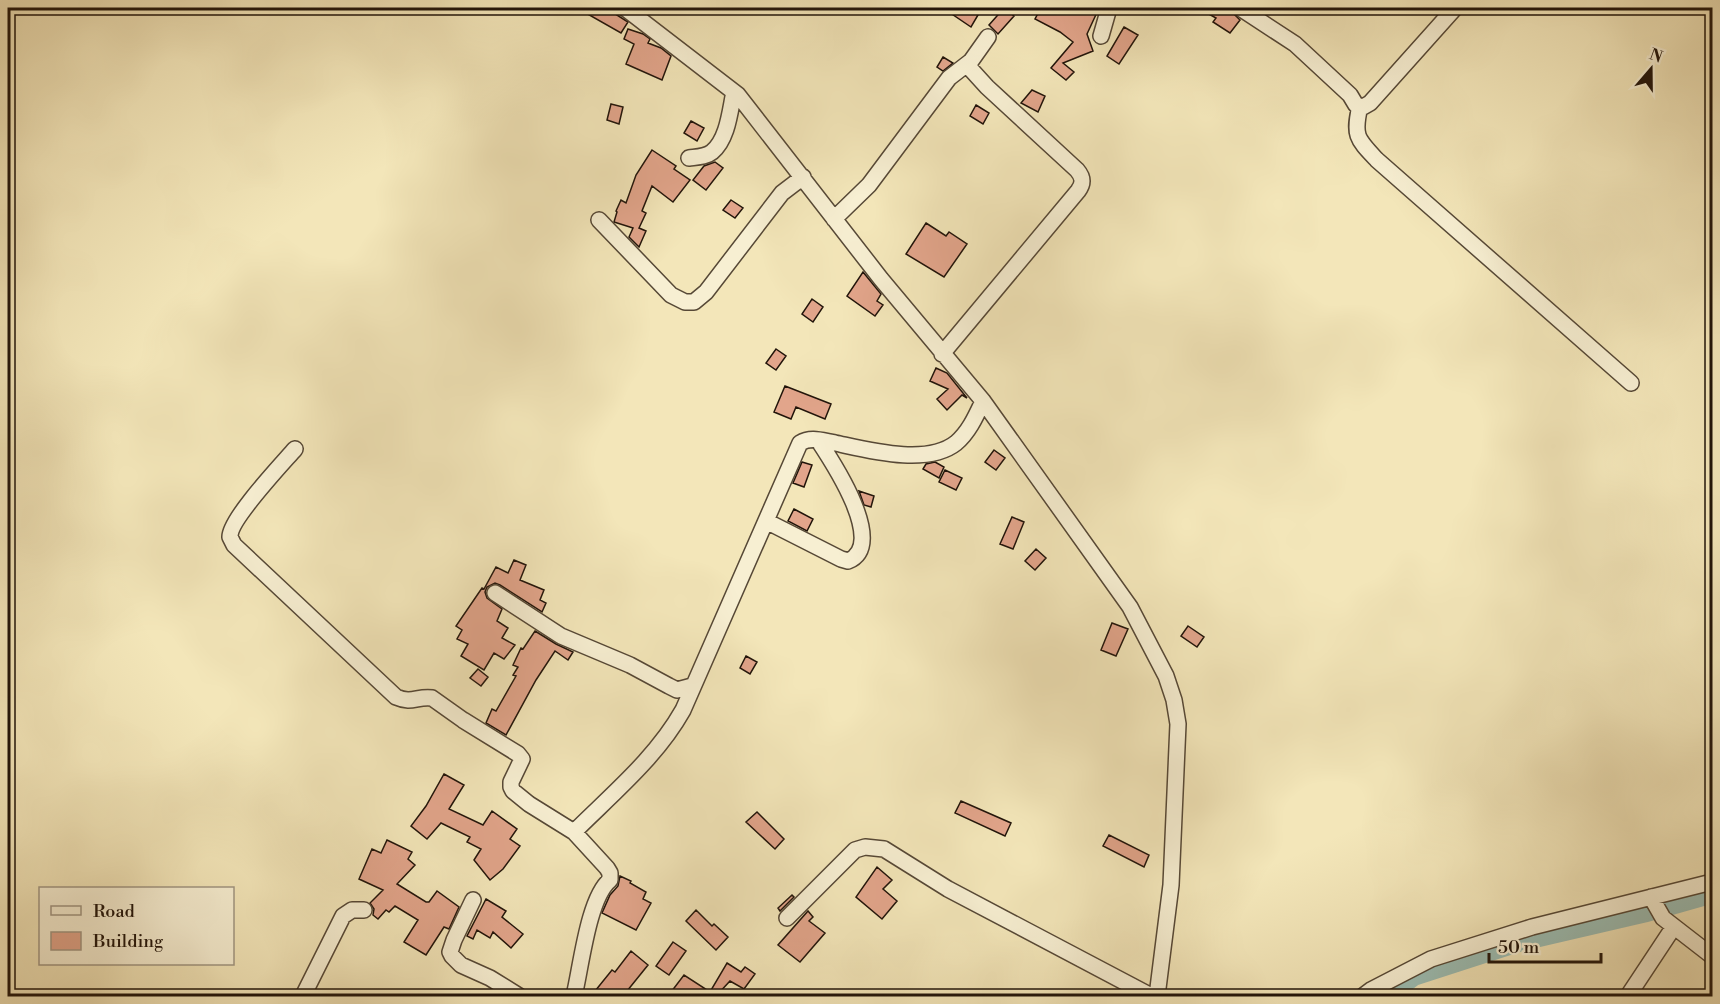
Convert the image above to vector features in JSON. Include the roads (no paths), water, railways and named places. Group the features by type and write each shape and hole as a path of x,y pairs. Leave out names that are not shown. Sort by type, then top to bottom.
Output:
{"street":[{"path":"625,8 734,92 803,177 841,214 942,354 983,401 1122,594 1161,667 1174,699 1179,735 1172,885 1157,996"},
{"path":"1101,36 1109,8"},
{"path":"1240,8 1295,44 1350,95 1356,105 1363,107 1370,103 1455,8"},
{"path":"841,214 869,185 949,78 975,57 988,37"},
{"path":"942,354 1083,183 1083,178 1077,170 987,87 967,64"},
{"path":"689,158 705,156 718,144 728,122 734,92"},
{"path":"1360,106 1356,124 1359,140 1377,160 1631,383"},
{"path":"599,220 671,295 685,302 694,302 706,292 782,193 803,177"},
{"path":"574,832 660,745 683,710 796,450 805,440 818,440 907,455 930,454 945,450 957,442 968,430 983,401"},
{"path":"766,521 841,559 848,561 856,556 863,540 860,522 852,500 818,440"},
{"path":"295,449 231,528 230,537 234,545 396,697 412,701 432,698 518,754 522,759 511,782 513,790 529,804 574,832 607,868 610,880 604,885 594,907 574,996"},
{"path":"495,593 561,636 630,665 677,690 692,686"},
{"path":"787,918 855,850 865,847 884,849 948,889 1151,996"},
{"path":"1363,996 1431,959 1532,927 1661,912 1713,882"},
{"path":"473,900 454,940 450,952 452,957 461,965 490,978 519,996"},
{"path":"303,996 343,916 352,910 364,910"},
{"path":"1661,912 1713,956"},
{"path":"1628,996 1661,912"}],"waterway":[{"path":"1391,996 1415,978 1520,944 1645,915 1712,896"}]}
